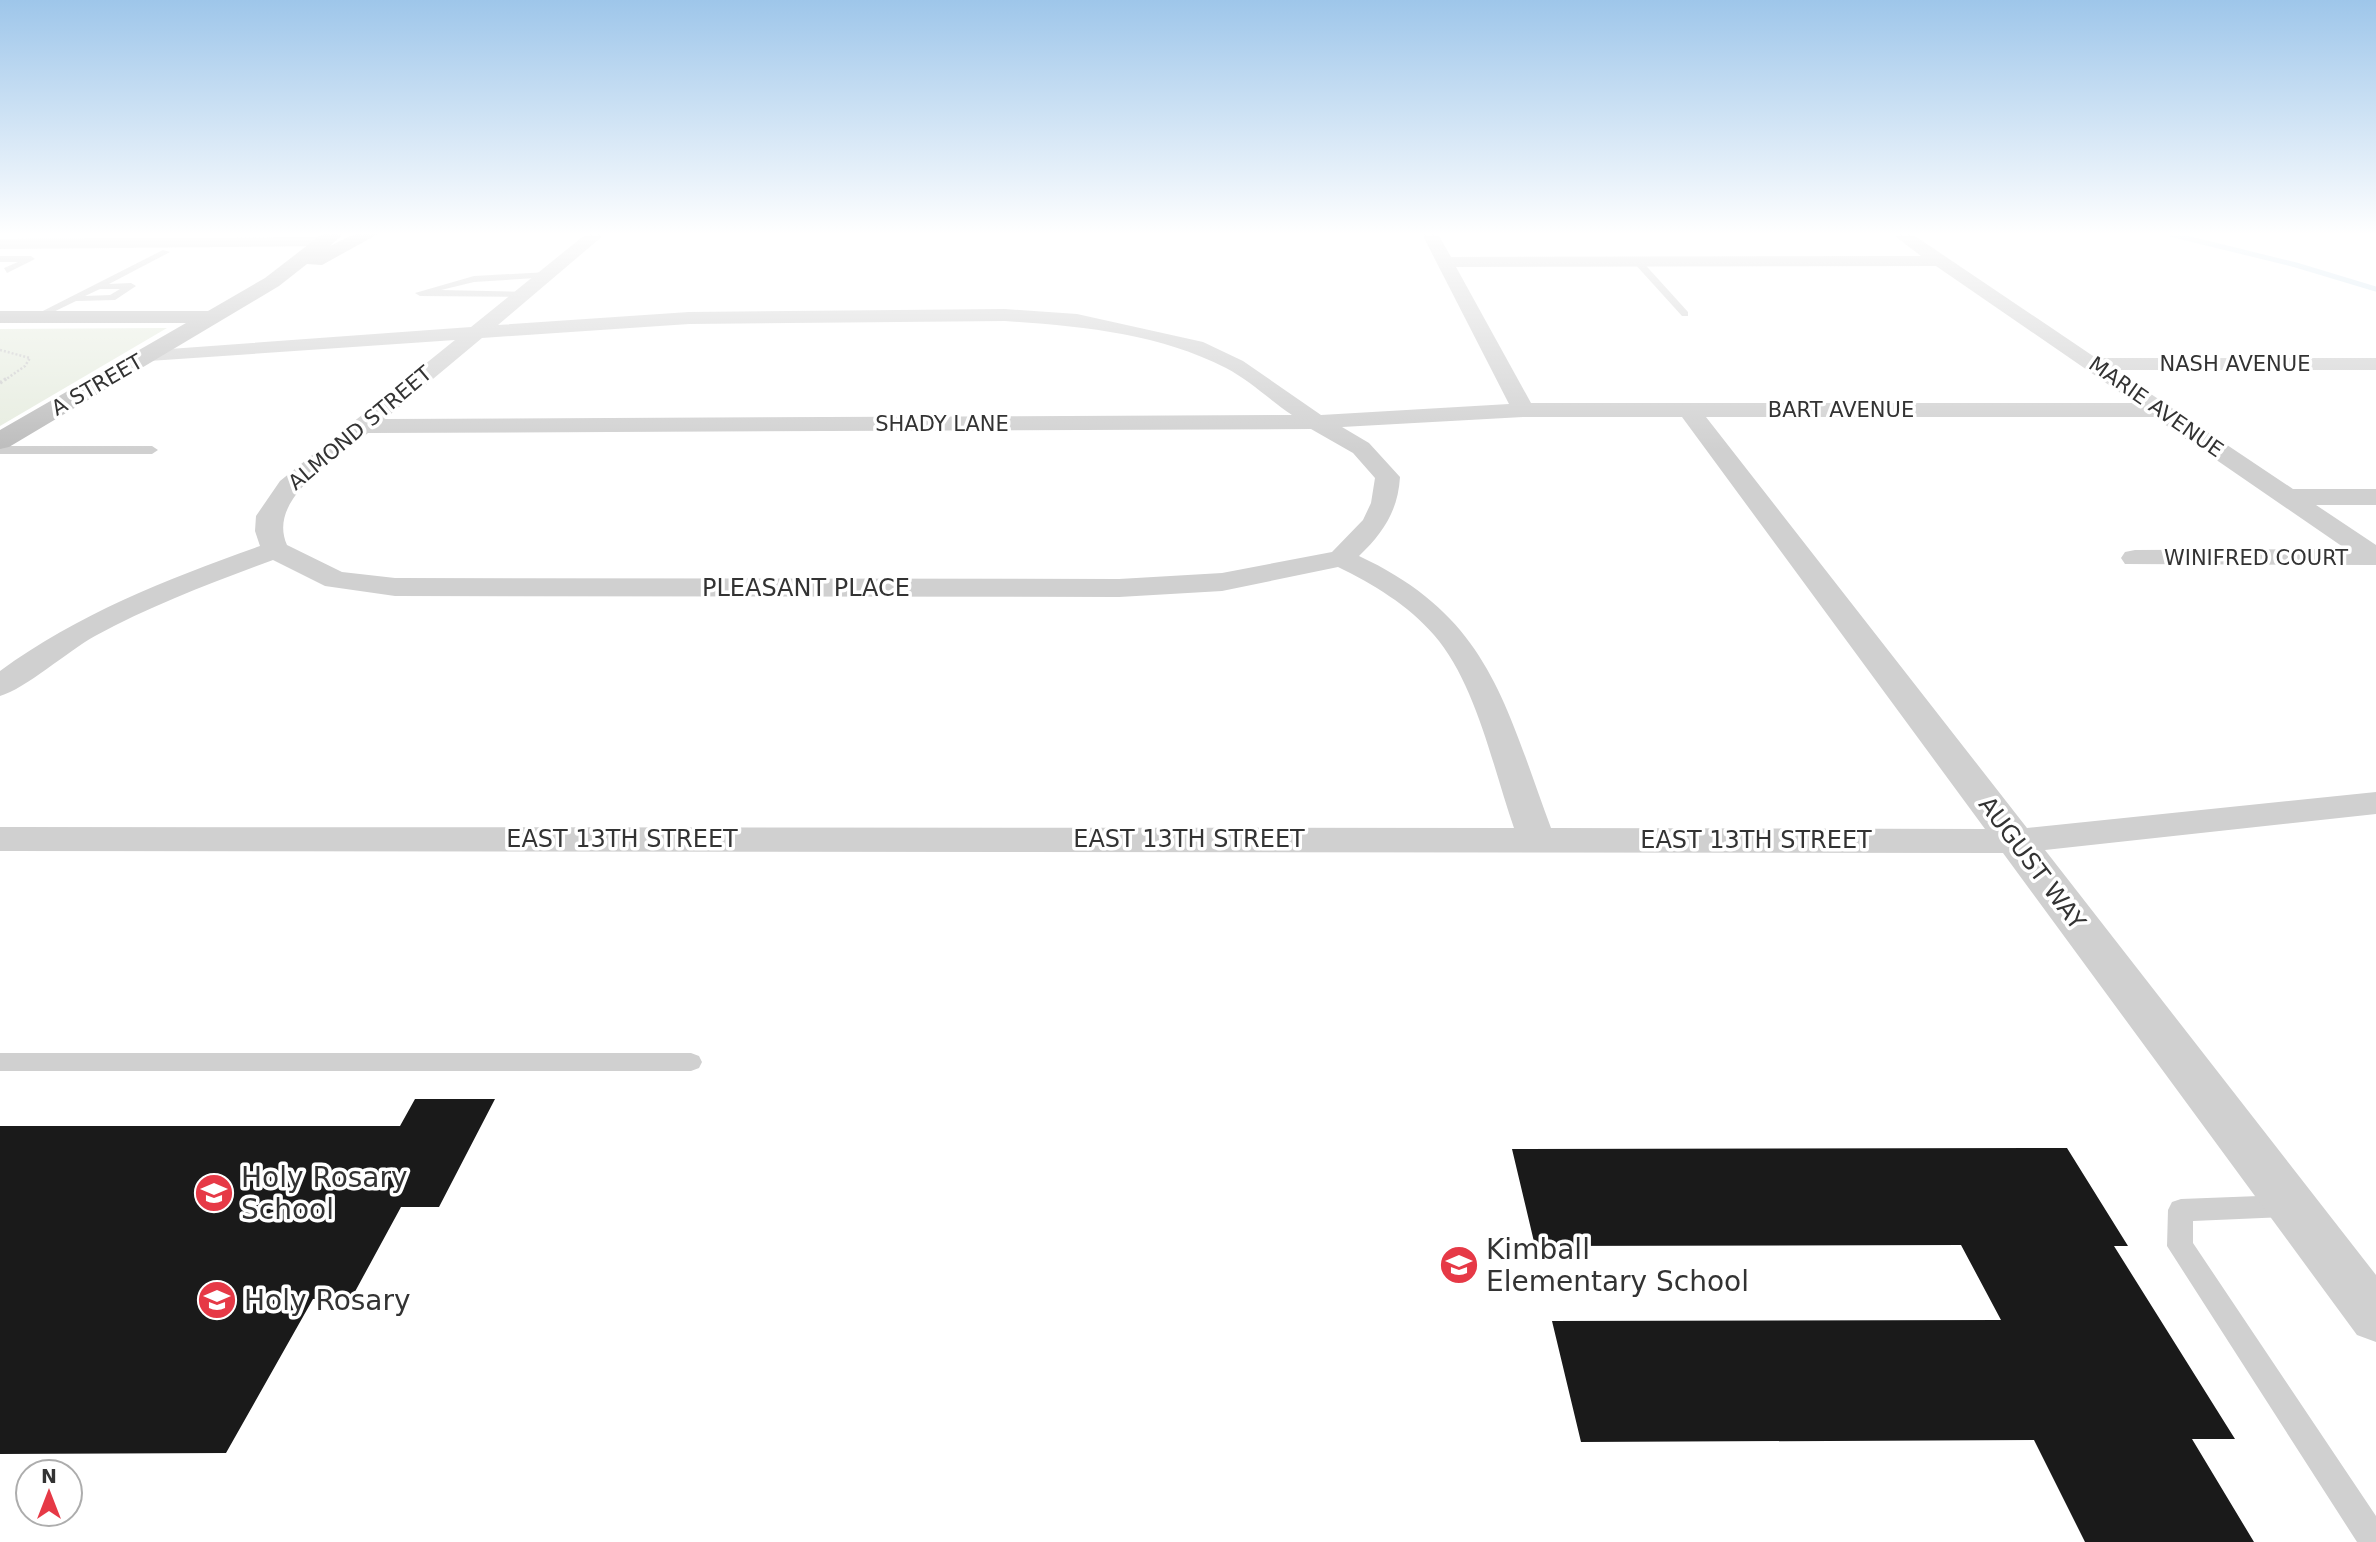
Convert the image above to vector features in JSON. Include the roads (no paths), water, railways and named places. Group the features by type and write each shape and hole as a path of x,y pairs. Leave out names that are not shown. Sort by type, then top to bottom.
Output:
{"main road":[{"name":"A STREET","path":"0,441 232,306"},
{"path":"0,317 213,317"}],"street":[{"name":"ALMOND STREET","path":"275,550 266,532 271,506 289,486 510,306"},
{"path":"1467,306 1523,410"},
{"name":"MARIE AVENUE","path":"2007,306 2376,557"},
{"path":"149,355 701,318 1005,315 1077,320 1196,346 1236,365 1316,422 1361,448 1388,477 1387,500 1369,534 1341,558 1378,575 1432,615 1457,644 1480,689 1536,839"},
{"name":"NASH AVENUE","path":"2094,364 2376,364"},
{"name":"BART AVENUE","path":"1523,410 2159,410"},
{"name":"SHADY LANE","path":"361,426 1316,422 1523,410"},
{"name":"AUGUST WAY","path":"1689,410 2376,1317"},
{"path":"2287,497 2376,497"},
{"path":"0,686 56,646 122,611 188,581 275,550"},
{"name":"PLEASANT PLACE","path":"275,550 335,580 395,587 1119,588 1222,582 1341,558"},
{"name":"WINIFRED COURT","path":"2135,558 2376,557"},
{"name":"EAST 13TH STREET","path":"0,839 2016,841 2376,803"}],"lane":[{"path":"36,317 58,306"},
{"path":"1678,306 1685,314"},
{"path":"0,450 152,450"},
{"path":"0,1062 691,1062"},
{"path":"2292,1206 2181,1210 2180,1246 2375,1542"}],"place":[{"name":"Holy Rosary School","path":"214,1193"},
{"name":"Kimball Elementary School","path":"1459,1265"},
{"name":"Holy Rosary","path":"217,1300"}]}
